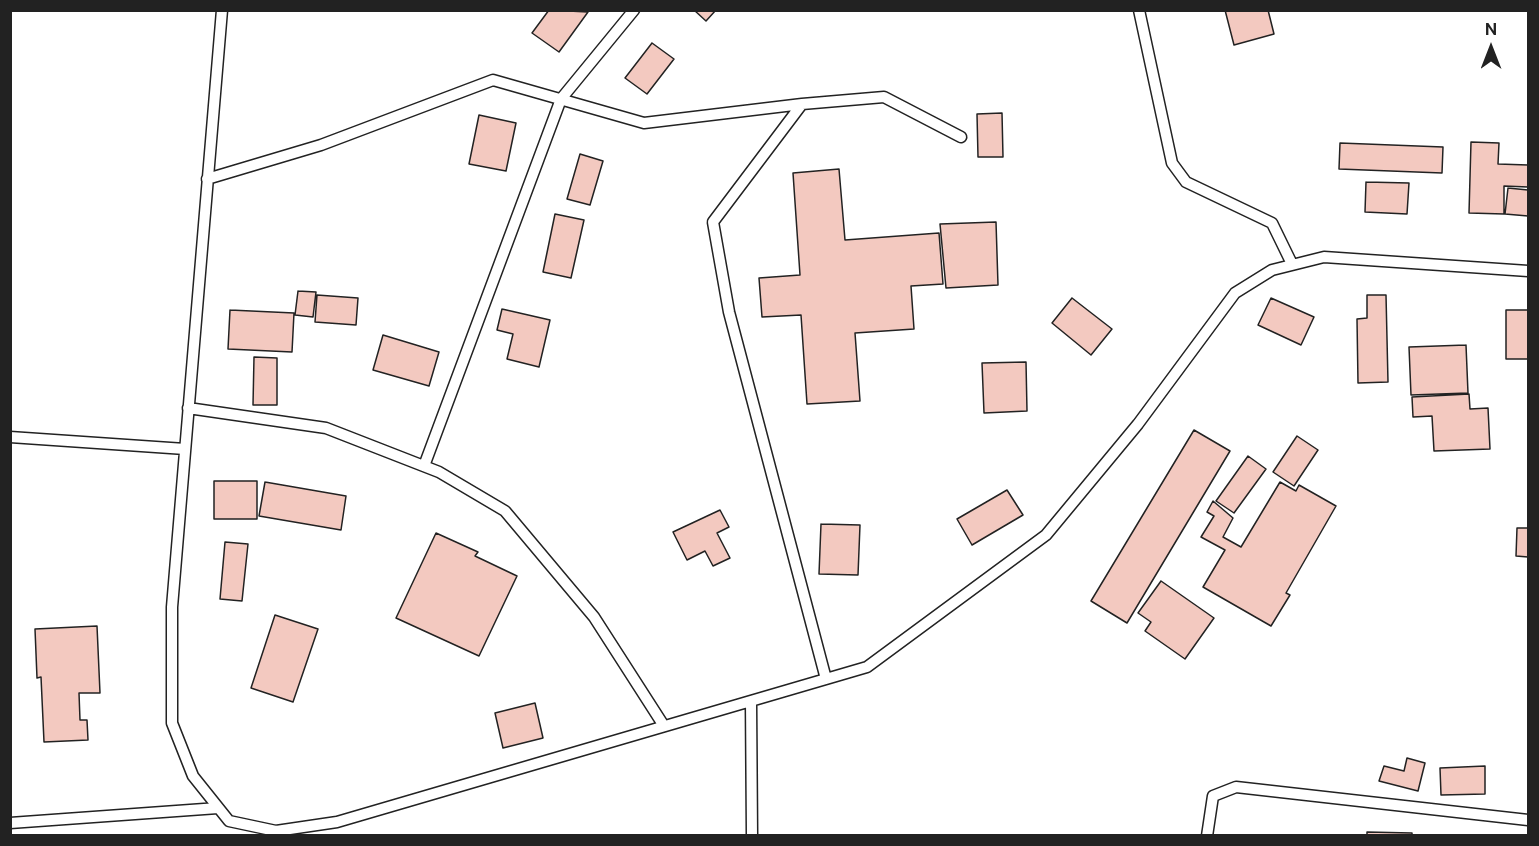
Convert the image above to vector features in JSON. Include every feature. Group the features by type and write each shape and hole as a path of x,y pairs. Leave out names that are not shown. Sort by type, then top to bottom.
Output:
{"lane":[{"path":"222,10 172,607 172,723 193,776 229,821 276,831 337,822 867,667 1046,535 1138,424 1235,293 1272,270 1324,256 1528,271"},
{"path":"424,466 561,99 634,10"},
{"path":"1139,10 1172,163 1186,182 1272,223 1292,264"},
{"path":"207,179 321,145 493,80 644,123 802,104 884,97 962,137"},
{"path":"802,104 713,222 729,312 826,679"},
{"path":"188,408 326,428 439,472 506,512 594,617 664,726"},
{"path":"10,437 185,449"},
{"path":"751,701 752,836"},
{"path":"1207,836 1213,796 1236,787 1528,820"},
{"path":"10,823 218,808"}],"building":[{"path":"549,10 588,12 559,52 532,33"},
{"path":"694,10 716,10 706,21"},
{"path":"1225,10 1268,10 1274,34 1234,45"},
{"path":"652,43 674,59 647,94 625,78"},
{"path":"1002,113 1003,157 978,157 977,114"},
{"path":"479,115 516,123 506,171 469,164"},
{"path":"1471,142 1499,143 1498,164 1528,165 1528,187 1504,186 1504,214 1469,213"},
{"path":"1340,143 1443,147 1442,173 1339,169"},
{"path":"580,154 603,161 590,205 567,199"},
{"path":"839,169 845,240 939,233 943,284 911,286 914,329 855,333 860,401 807,404 801,315 762,317 759,278 800,275 793,173"},
{"path":"1366,182 1409,183 1407,214 1365,212"},
{"path":"1508,188 1528,190 1528,216 1505,214"},
{"path":"555,214 584,220 571,278 543,272"},
{"path":"996,222 998,285 946,288 940,224"},
{"path":"298,291 316,292 313,317 295,315"},
{"path":"317,295 358,298 356,325 315,322"},
{"path":"1367,295 1386,295 1388,382 1358,383 1357,319 1367,318"},
{"path":"1072,298 1112,329 1091,355 1052,323"},
{"path":"1271,298 1314,317 1301,345 1258,325"},
{"path":"502,309 550,320 539,367 507,359 513,334 497,330"},
{"path":"230,310 294,313 292,352 228,349"},
{"path":"1506,310 1528,310 1528,359 1506,359"},
{"path":"383,335 439,352 429,386 373,370"},
{"path":"1466,345 1468,393 1411,395 1409,347"},
{"path":"254,357 277,358 277,405 253,405"},
{"path":"1026,362 1027,411 984,413 982,363"},
{"path":"1469,394 1470,409 1488,408 1490,449 1434,451 1432,416 1413,417 1412,397"},
{"path":"1194,430 1230,451 1127,623 1091,601"},
{"path":"1297,436 1318,450 1294,486 1273,472"},
{"path":"1248,456 1266,469 1234,513 1216,501"},
{"path":"214,481 257,481 257,519 214,519"},
{"path":"265,482 346,496 341,530 259,516"},
{"path":"1280,482 1296,491 1299,485 1336,506 1286,593 1290,595 1271,626 1203,587 1225,550 1201,537 1214,516 1207,512 1213,501 1233,518 1223,537 1241,547"},
{"path":"1007,490 1023,515 972,545 957,519"},
{"path":"720,510 729,527 717,533 730,558 713,566 705,551 687,560 673,532"},
{"path":"821,524 860,525 858,575 819,574"},
{"path":"1517,528 1528,528 1528,557 1516,556"},
{"path":"436,533 478,552 475,556 517,576 479,656 396,618"},
{"path":"225,542 248,544 242,601 220,599"},
{"path":"1161,581 1214,618 1185,659 1145,631 1151,622 1138,613"},
{"path":"275,615 318,629 293,702 251,688"},
{"path":"97,626 100,693 79,693 80,720 87,720 88,740 44,742 41,677 37,678 35,629"},
{"path":"535,703 543,738 503,748 495,713"},
{"path":"1407,758 1425,763 1418,791 1379,781 1384,766 1404,771"},
{"path":"1485,766 1485,794 1441,795 1440,768"},
{"path":"1367,832 1412,833 1412,836 1367,836"}]}
